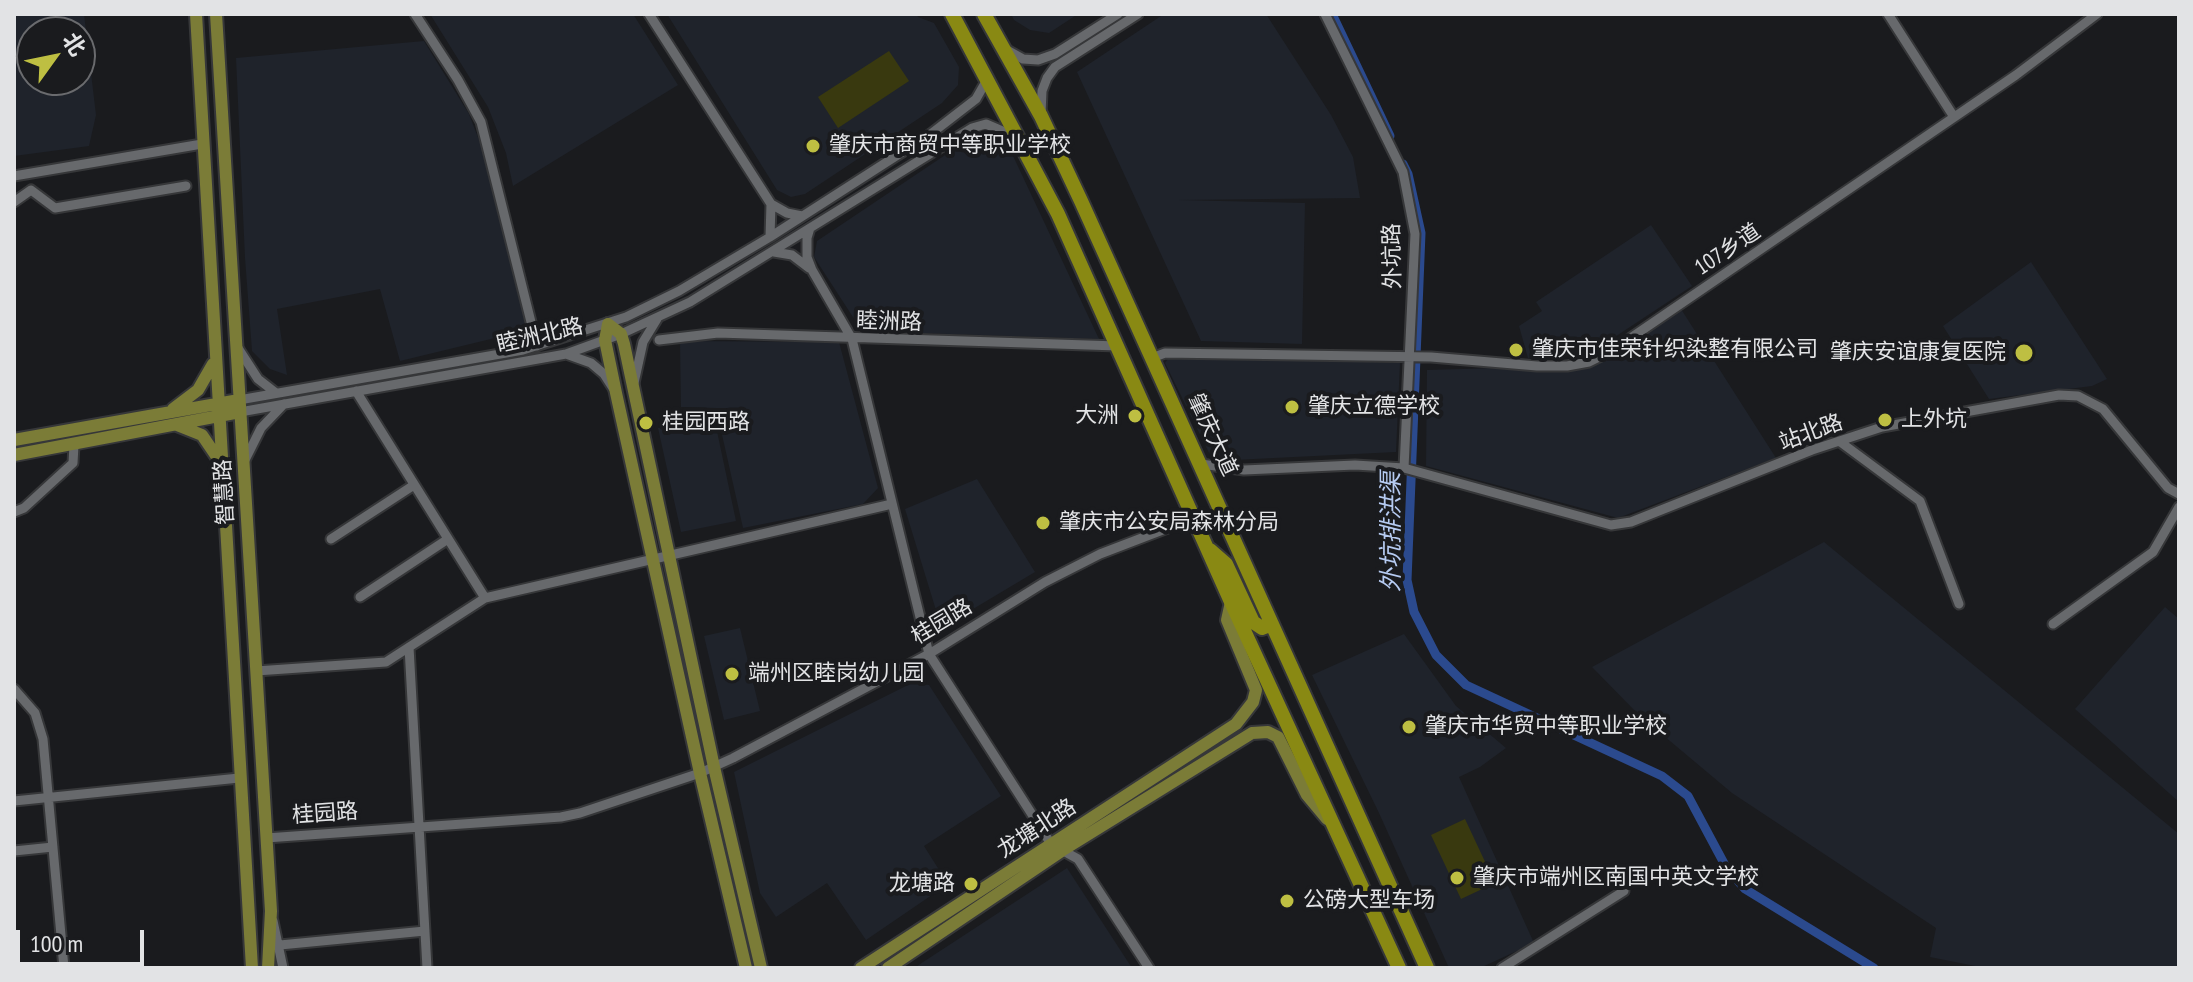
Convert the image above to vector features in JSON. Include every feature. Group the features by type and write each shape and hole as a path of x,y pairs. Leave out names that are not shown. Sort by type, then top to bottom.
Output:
{"highway":[{"path":"952,14 1058,214 1399,968"},
{"name":"肇庆大道","path":"984,14 1041,116 1427,968"},
{"path":"1207,547 1226,564 1253,622 1262,628 1272,624"},
{"path":"1301,754 1309,745 1318,747 1341,797 1358,816"}],"main road":[{"name":"智慧路","path":"196,14 252,968"},
{"name":"智慧路","path":"216,14 271,911 268,968"},
{"path":"200,113 215,116 221,111"},
{"path":"745,966 616,393 605,340 608,324 621,334 714,767 761,965"},
{"path":"215,361 198,390 170,418 202,435 221,463"},
{"name":"睦洲北路","path":"14,440 240,406"},
{"name":"睦洲北路","path":"14,455 74,445 170,418"},
{"name":"龙塘北路","path":"888,968 1236,724 1253,702 1256,690 1227,620 1231,602"},
{"name":"龙塘北路","path":"861,968 1244,736 1268,732 1278,737 1307,795 1337,830"},
{"path":"237,745 253,749 260,743"}],"street":[{"path":"415,14 481,122 537,346"},
{"path":"649,14 771,204 787,213 802,216"},
{"path":"1005,49 1023,59 1038,60 1055,54 1118,14"},
{"path":"1041,116 1042,91 1055,67 1138,14"},
{"name":"外坑路","path":"1325,14 1403,172 1415,234 1404,468"},
{"path":"1888,14 1954,117"},
{"name":"107乡道","path":"1152,358 1165,353 1431,357 1537,366 1589,362 1613,350 2016,75 2097,14"},
{"name":"睦洲北路","path":"240,406 276,393 537,346 608,324 679,291 770,237 932,133 976,99 988,78"},
{"path":"932,133 953,124 957,128 940,145"},
{"name":"睦洲北路","path":"240,406 284,404 566,354 621,334 703,295 940,145 972,128 986,124 1020,140"},
{"path":"14,176 202,144"},
{"path":"14,202 31,190 55,208 186,186"},
{"path":"770,237 771,204"},
{"path":"810,228 806,246 812,270 852,339 929,654 1057,847 1078,859 1149,968"},
{"path":"774,252 792,255 812,270"},
{"path":"633,386 643,342 657,318"},
{"name":"睦洲路","path":"659,340 718,333 1118,346"},
{"path":"236,345 258,379 276,393"},
{"path":"566,354 598,368 616,393"},
{"path":"356,391 485,598"},
{"name":"站北路","path":"1404,468 1611,525 1631,522 1882,427 2059,395 2078,396 2103,409 2168,488 2179,494"},
{"path":"243,463 261,428 284,404"},
{"path":"1839,441 1920,501 1959,604"},
{"path":"14,512 24,508 73,463 74,445"},
{"path":"1201,464 1244,470 1355,465 1404,468"},
{"path":"331,539 414,485"},
{"path":"256,671 386,662 485,598 892,504"},
{"path":"2053,624 2153,552 2179,507"},
{"name":"桂园路","path":"266,838 561,817 700,773 929,654 1059,575 1100,554 1194,518"},
{"path":"360,597 448,539"},
{"path":"409,647 427,968"},
{"path":"14,689 35,713 43,739 64,968"},
{"path":"14,801 239,778"},
{"path":"14,851 53,847"},
{"path":"1502,968 1624,891"},
{"path":"271,911 283,968"},
{"path":"280,945 425,931"}],"shaded area":[{"path":"14,14 84,14 16,16 16,96 94,96 96,115 89,146 14,156"},
{"path":"430,14 633,14 678,85 513,186 506,153 488,107"},
{"name":"肇庆市商贸中等职业学校","path":"667,14 916,14 934,23 959,67 958,85 942,103 805,194 791,197 777,190"},
{"path":"1011,14 1078,14 1049,33 1030,30 1014,20"},
{"path":"1164,14 1266,14 1331,115 1353,157 1360,198 1179,200 1305,203 1302,344 1201,341 1077,72"},
{"path":"424,41 469,114 487,161 528,330 400,361 380,289 277,309 287,375 270,369 252,351 236,58"},
{"path":"889,51 909,81 838,128 818,97"},
{"path":"972,137 1007,143 1099,339 862,331 814,257 817,241"},
{"path":"1651,225 1692,286 1586,356 1528,358 1519,326 1542,311 1536,302"},
{"name":"肇庆安谊康复医院","path":"2031,262 2107,379 2092,386 1989,399 1943,326"},
{"path":"1681,309 1776,458 1618,518 1426,466 1427,370 1567,366 1613,350"},
{"path":"680,341 839,342 878,488 863,504 743,528 716,408 681,407"},
{"name":"肇庆立德学校","path":"1171,355 1400,363 1396,452 1213,461 1165,363"},
{"path":"714,417 736,521 681,532 658,428"},
{"path":"977,479 1035,572 948,624 939,620 905,509"},
{"path":"1824,542 2179,834 2179,968 1985,968 1930,957 1936,928 1732,793 1639,715 1592,667"},
{"path":"2165,607 2179,619 2179,802 2075,709"},
{"name":"端州区睦岗幼儿园","path":"740,628 760,711 724,720 704,636"},
{"path":"1404,634 1456,706 1506,748 1480,767 1459,777 1534,943 1480,968 1449,968 1312,675"},
{"path":"912,683 929,685 1001,796 924,846 948,884 866,940 827,883 776,917 760,893 734,772"},
{"path":"1465,819 1495,883 1461,899 1431,835"},
{"path":"1067,868 1132,968 914,968"}],"waterway":[{"name":"外坑排洪渠","path":"1332,14 1390,136"},
{"name":"外坑排洪渠","path":"1403,164 1421,233 1407,580 1414,612 1436,655 1466,685 1662,776 1688,796 1726,867 1745,889 1874,968"}],"place":[{"name":"肇庆市商贸中等职业学校","path":"813,146"},
{"name":"肇庆市佳荣针织染整有限公司","path":"1516,350"},
{"name":"肇庆安谊康复医院","path":"2024,353"},
{"name":"肇庆立德学校","path":"1292,407"},
{"name":"大洲","path":"1135,416"},
{"name":"上外坑","path":"1885,420"},
{"name":"桂园西路","path":"646,423"},
{"name":"肇庆市公安局森林分局","path":"1043,523"},
{"name":"端州区睦岗幼儿园","path":"732,674"},
{"name":"肇庆市华贸中等职业学校","path":"1409,727"},
{"name":"肇庆市端州区南国中英文学校","path":"1457,878"},
{"name":"龙塘路","path":"971,884"},
{"name":"公磅大型车场","path":"1287,901"}]}
